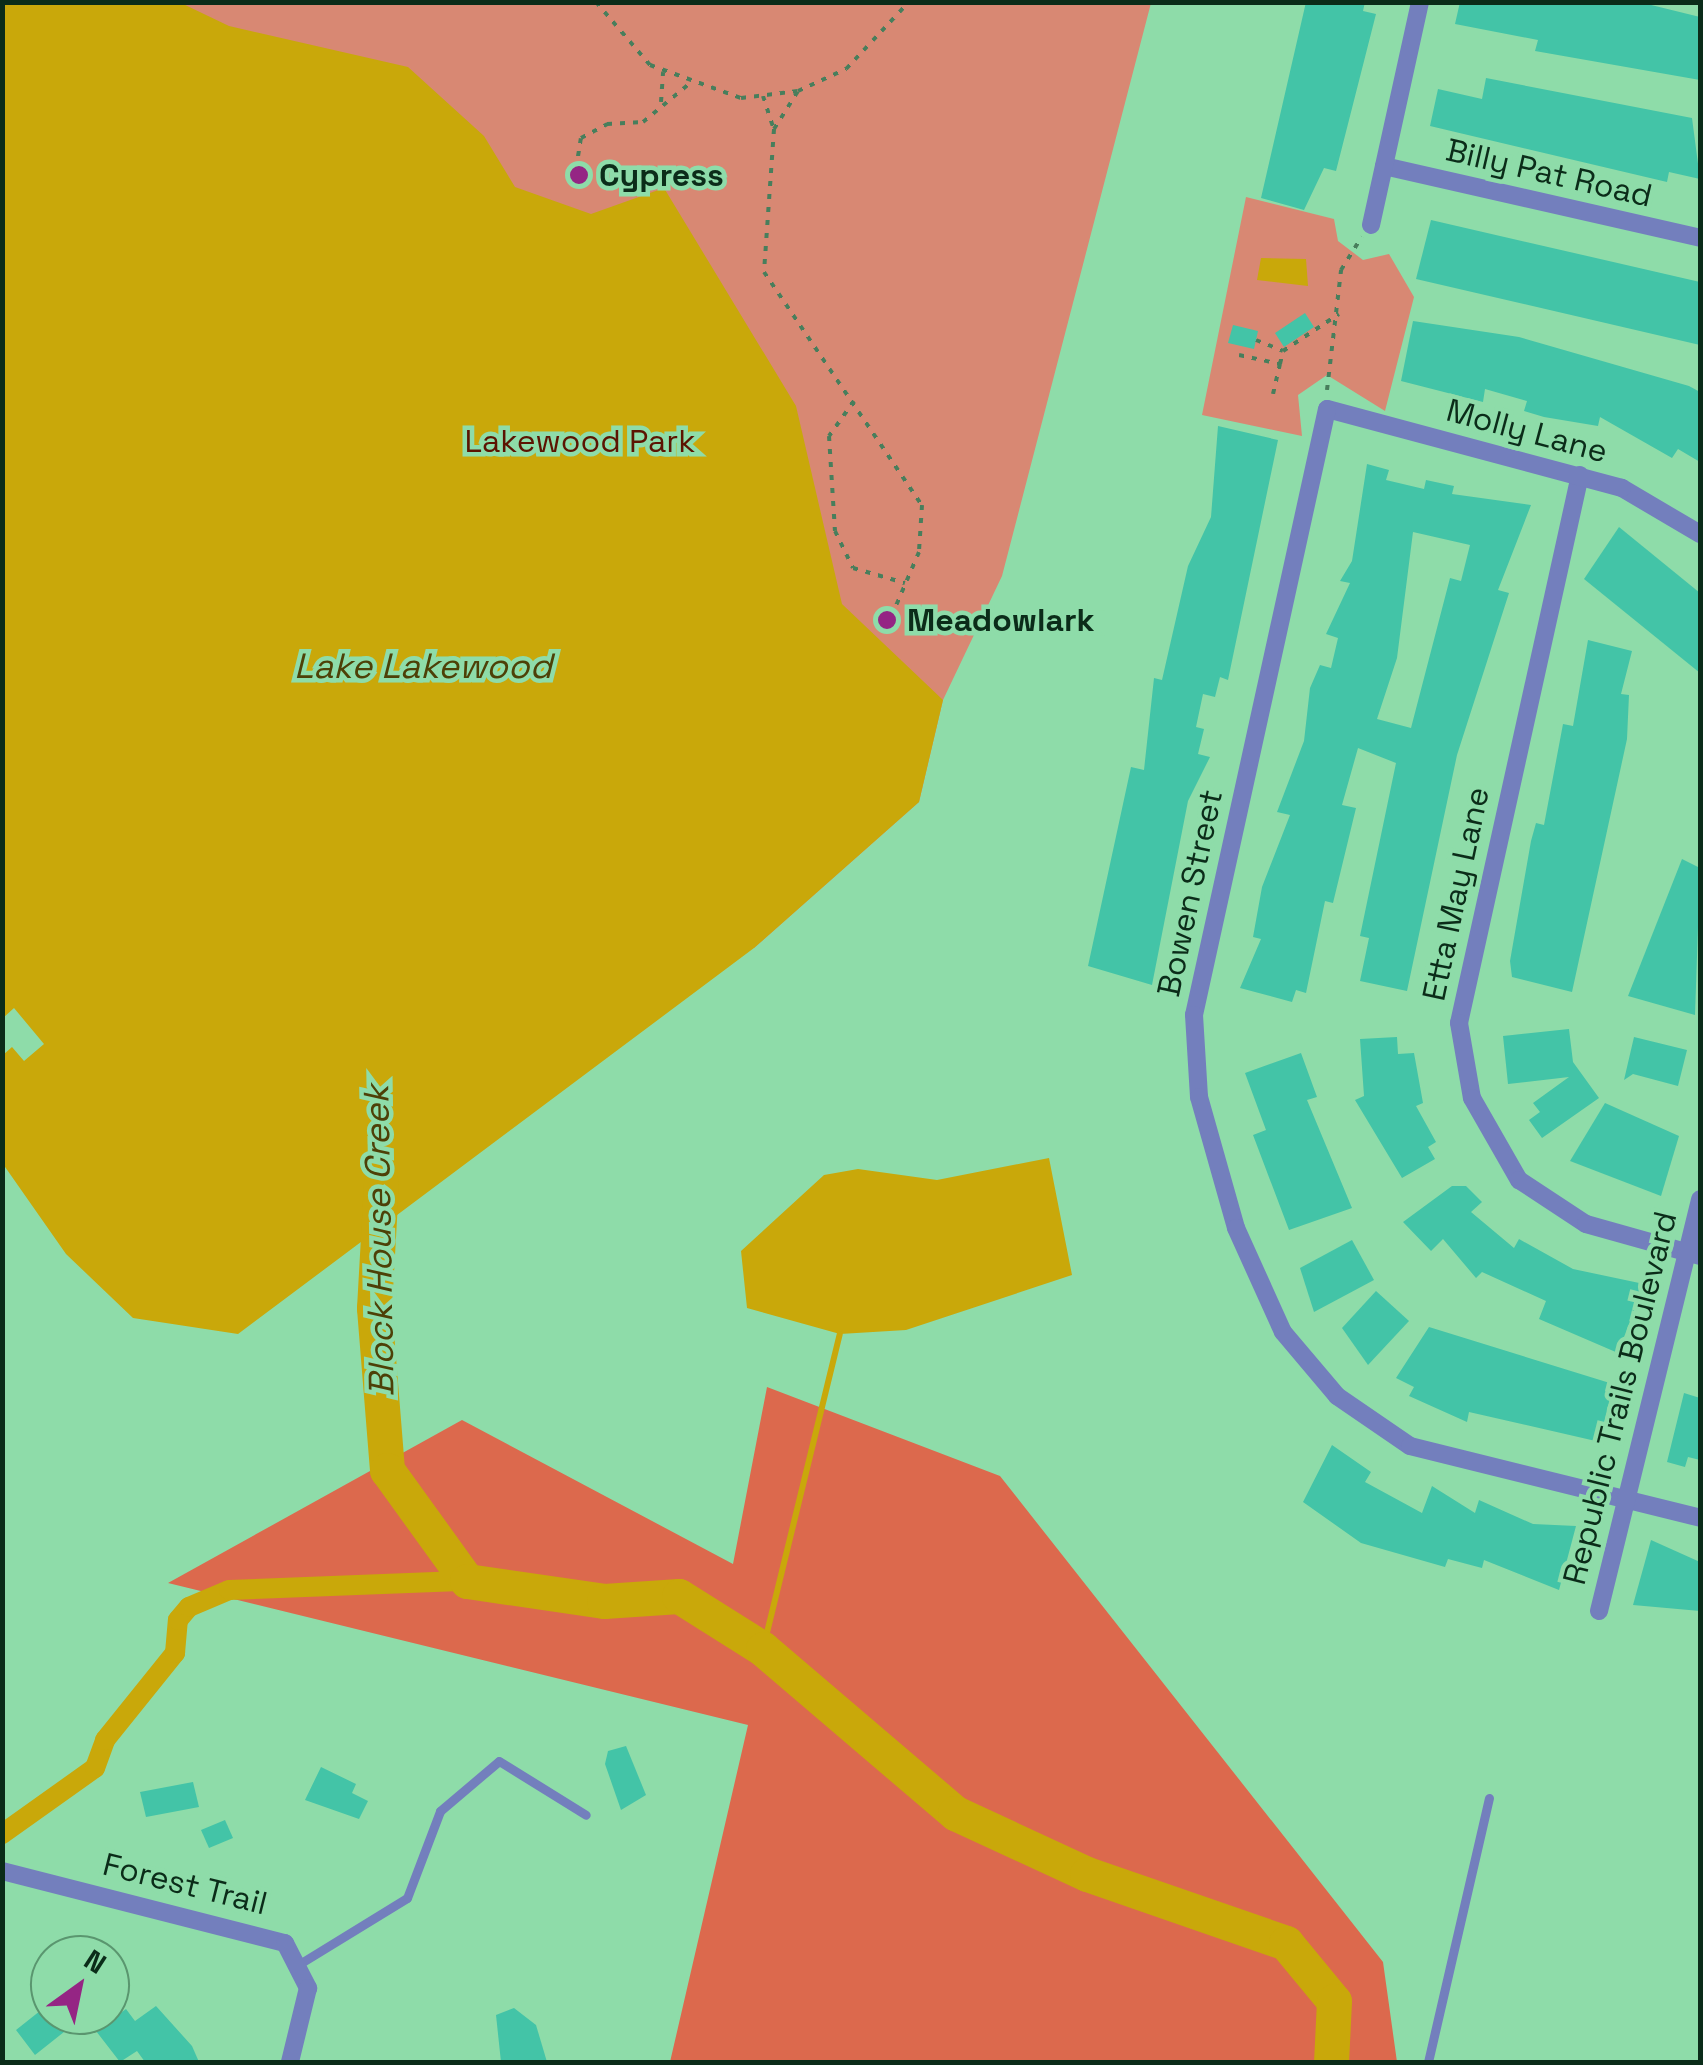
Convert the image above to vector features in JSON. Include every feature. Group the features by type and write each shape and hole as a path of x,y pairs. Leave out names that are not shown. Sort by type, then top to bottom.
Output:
{"street":[{"path":"1371,226 1420,2"},
{"name":"Billy Pat Road","path":"1384,166 1700,238"},
{"name":"Molly Lane","path":"1327,409 1580,475 1659,504 1700,534"},
{"name":"Bowen Street","path":"1327,409 1194,1015 1199,1097 1236,1228 1283,1332 1337,1396 1410,1446 1700,1518"},
{"name":"Etta May Lane","path":"1580,475 1459,1023 1472,1098 1519,1180 1586,1224 1694,1254"},
{"name":"Republic Trails Boulevard","path":"1599,1611 1694,1254 1700,1199"},
{"name":"Forest Trail","path":"2,1872 270,1935 301,1964"},
{"path":"290,2062 308,1988 301,1964"}],"lane":[{"path":"301,1964 406,1898 440,1812 499,1761 586,1814"},
{"path":"1428,2062 1489,1798"}],"path":[{"path":"596,2 624,43 663,72 689,84 763,96 798,91 860,59 909,2"},
{"path":"660,102 663,72"},
{"path":"576,169 580,138 643,122 660,102 689,84"},
{"path":"774,129 798,91"},
{"path":"763,96 774,129 764,272 922,505 907,584 892,615"},
{"path":"1327,409 1344,264 1371,226"},
{"path":"1272,394 1282,351 1338,314"},
{"path":"1256,340 1282,351"},
{"path":"1244,347 1241,355 1280,364"},
{"path":"854,401 830,436 835,531 853,568 907,584"}],"green space":[{"name":"Lakewood Park","path":"3,3 1151,3 1002,576 943,700 919,802 754,948"},
{"path":"1246,197 1334,219 1338,241 1363,260 1389,254 1414,297 1385,411 1327,375 1298,395 1302,436 1202,415"}],"shaded area":[{"path":"767,1387 1000,1476 1383,1962 1397,2062 670,2062 748,1725 168,1583 462,1420 733,1564"}],"water":[{"name":"Lake Lakewood","path":"3,3 181,3 229,26 408,67 484,136 515,187 591,214 664,188 796,406 842,604 943,700 919,802 754,948 238,1334 133,1318 66,1254 3,1164"},
{"path":"1261,258 1306,259 1308,286 1257,280"},
{"path":"1049,1158 1072,1275 906,1330 840,1334 747,1308 741,1251 824,1175 858,1169 937,1180"}],"pier":[{"path":"14,1008 44,1044 24,1061 12,1047 3,1055 3,1018"}],"building":[{"path":"1306,2 1365,2 1363,11 1376,14 1336,171 1324,168 1304,210 1261,198"},
{"path":"1460,2 1639,2 1700,17 1700,80 1535,51 1538,40 1455,24"},
{"path":"1486,78 1692,118 1700,179 1669,172 1667,182 1430,126 1438,89 1482,99"},
{"path":"1431,220 1700,282 1700,345 1416,279"},
{"path":"1305,313 1314,327 1284,347 1275,333"},
{"path":"1413,321 1519,337 1689,386 1700,392 1700,462 1678,449 1672,458 1600,417 1598,426 1544,417 1524,411 1527,401 1485,389 1483,402 1401,381"},
{"path":"1233,325 1258,331 1254,349 1228,343"},
{"path":"1218,426 1278,440 1228,680 1220,677 1215,697 1203,694 1196,727 1204,729 1198,754 1210,757 1188,801 1152,985 1088,966 1131,767 1144,770 1154,678 1162,680 1188,566 1211,517"},
{"path":"1367,464 1389,470 1386,480 1424,489 1426,480 1454,486 1452,494 1531,505 1498,590 1509,593 1457,755 1407,991 1360,981 1369,938 1360,936 1396,763 1358,748 1342,805 1356,808 1333,903 1325,901 1306,993 1296,990 1292,1002 1240,988 1261,939 1253,937 1262,887 1290,815 1277,812 1304,741 1310,688 1320,665 1331,668 1338,638 1326,634 1350,583 1340,581 1352,561","holes":["1413,532 1470,545 1461,581 1450,578 1411,728 1377,719 1397,658"]},
{"path":"1619,527 1700,593 1700,673 1584,579"},
{"path":"1588,640 1632,651 1621,694 1629,695 1627,739 1572,992 1512,977 1510,961 1531,841 1536,823 1544,825 1563,724 1573,726"},
{"path":"1682,859 1700,868 1695,1015 1628,996"},
{"path":"1569,1029 1573,1062 1599,1098 1542,1138 1529,1120 1540,1112 1533,1103 1569,1077 1508,1084 1503,1036"},
{"path":"1397,1037 1398,1054 1414,1053 1423,1103 1416,1106 1436,1142 1428,1147 1435,1159 1402,1178 1355,1100 1364,1096 1360,1039"},
{"path":"1634,1037 1687,1050 1678,1086 1633,1074 1624,1080"},
{"path":"1301,1053 1317,1097 1307,1100 1352,1208 1289,1230 1253,1135 1266,1130 1245,1073"},
{"path":"1605,1103 1679,1136 1661,1196 1570,1161"},
{"path":"1452,1186 1466,1186 1482,1202 1471,1212 1514,1248 1519,1239 1573,1269 1644,1284 1618,1353 1539,1319 1546,1301 1482,1272 1476,1278 1443,1239 1431,1251 1403,1222"},
{"path":"1352,1240 1374,1280 1314,1312 1300,1268"},
{"path":"1376,1291 1409,1321 1368,1365 1342,1328"},
{"path":"1429,1327 1613,1384 1600,1442 1469,1412 1467,1422 1409,1396 1414,1387 1396,1378"},
{"path":"1684,1393 1700,1398 1700,1460 1688,1457 1685,1467 1667,1462"},
{"path":"1332,1445 1371,1472 1365,1482 1422,1513 1432,1486 1475,1513 1479,1500 1533,1524 1576,1526 1559,1590 1484,1560 1482,1568 1448,1559 1445,1567 1361,1543 1303,1502"},
{"path":"1651,1540 1700,1562 1700,1611 1633,1605"},
{"path":"626,1746 646,1795 621,1810 605,1764 608,1751"},
{"path":"321,1767 356,1784 352,1793 368,1801 359,1819 305,1800"},
{"path":"193,1782 199,1807 146,1817 140,1792"},
{"path":"225,1820 233,1838 209,1848 201,1830"},
{"path":"156,2006 192,2046 199,2062 145,2062 137,2051 120,2062 99,2035 130,2035 130,2014 135,2021"},
{"path":"514,2008 536,2025 547,2062 501,2062 496,2015"},
{"path":"30,2019 30,2035 60,2035 35,2055 16,2030"}],"waterway":[{"name":"Block House Creek","path":"381,1183 374,1308 387,1470 467,1581 604,1601 679,1596 763,1649 955,1813 1087,1874 1286,1943 1334,2001 1331,2062"},
{"path":"763,1649 840,1334"},
{"path":"2,1834 95,1768 105,1740 175,1653 178,1620 189,1607 229,1590 467,1581"}],"place":[{"name":"Cypress","path":"579,175"},
{"name":"Meadowlark","path":"887,620"}]}
